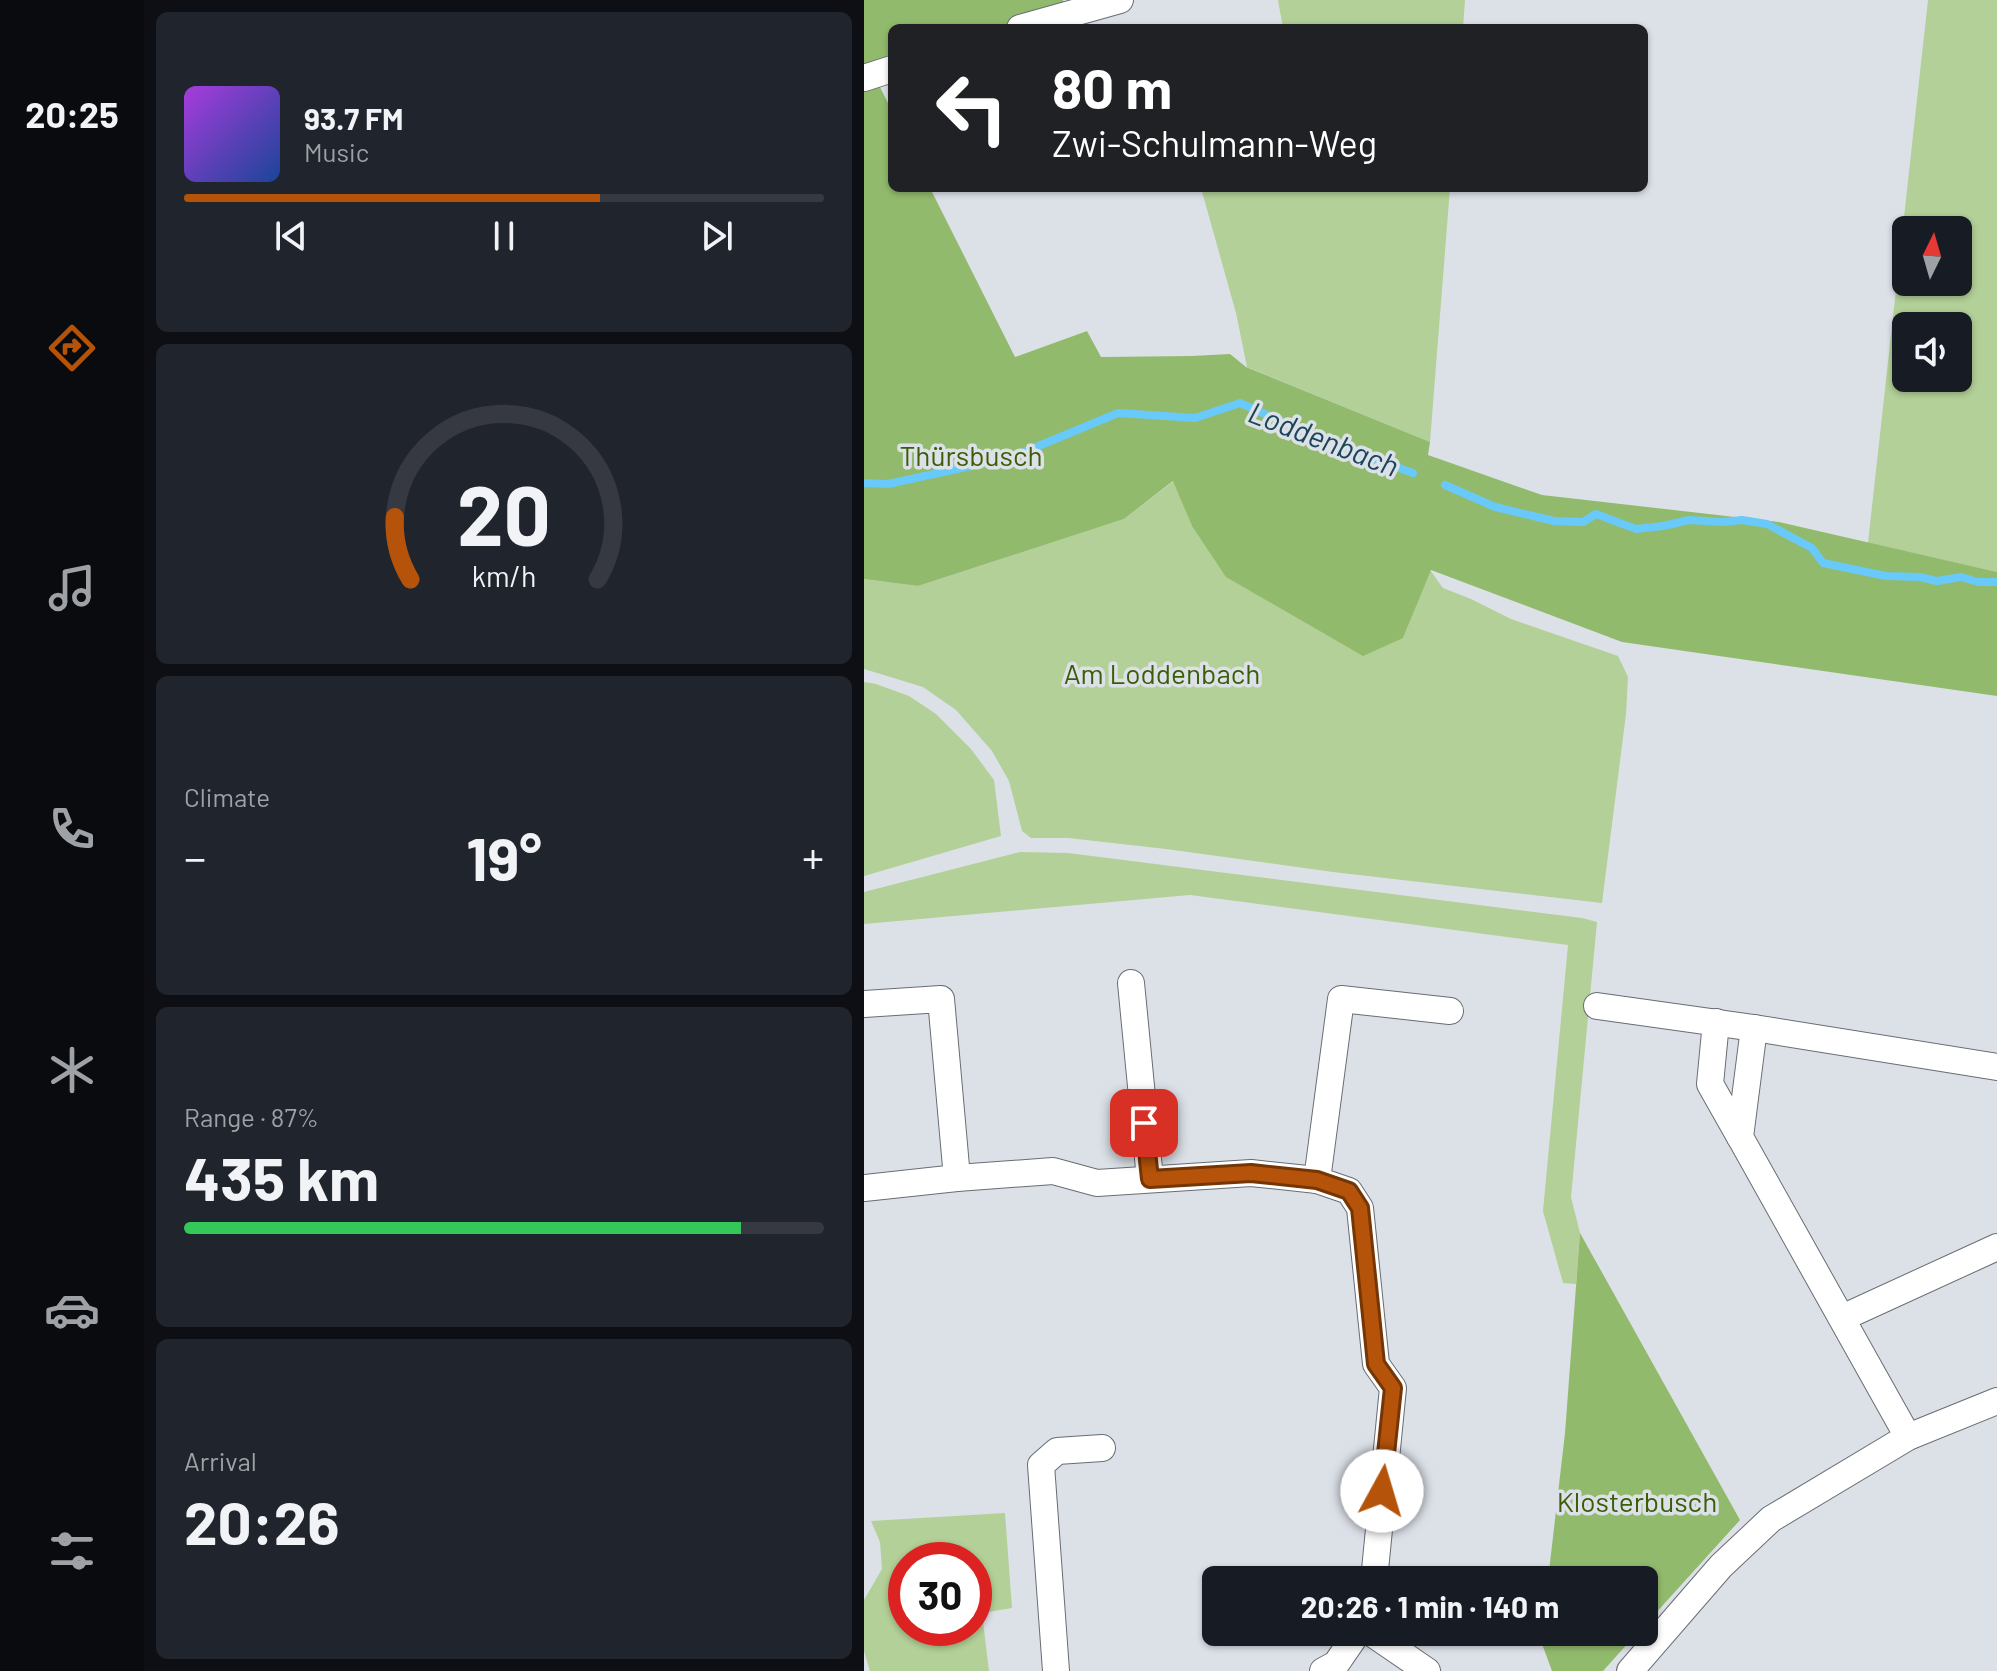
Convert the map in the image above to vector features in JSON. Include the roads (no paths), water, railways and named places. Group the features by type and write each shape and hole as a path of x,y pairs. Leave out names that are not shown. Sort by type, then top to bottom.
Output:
{"street":[{"path":"1034,24 1120,0"},
{"path":"864,78 888,70"},
{"path":"1131,983 1150,1179"},
{"path":"864,1004 941,999 957,1178"},
{"path":"1317,1180 1341,999 1450,1011"},
{"path":"1597,1006 1997,1067"},
{"path":"1716,1022 1710,1084 1908,1437"},
{"path":"1740,1137 1754,1028"},
{"path":"864,1188 1053,1171 1097,1183 1251,1173 1317,1180 1349,1191 1360,1208 1376,1364 1393,1388 1375,1566"},
{"path":"1842,1318 1997,1247"},
{"path":"1630,1671 1721,1566 1771,1519 1908,1437 1997,1401"},
{"path":"1056,1671 1041,1465 1057,1451 1102,1448"},
{"path":"1323,1671 1336,1664 1348,1646"},
{"path":"1390,1646 1427,1671"}],"waterway":[{"name":"Loddenbach","path":"864,483 888,484 1012,457 1118,413 1195,418 1240,403 1326,441 1413,473"},
{"name":"Loddenbach","path":"1445,485 1495,507 1554,521 1583,522 1596,514 1636,529 1689,520 1742,520 1767,524 1812,548 1823,563 1886,576 1937,581 1961,577 1978,582 1997,582"}],"park label":[{"name":"Thürsbusch","path":"971,455"},
{"name":"Am Loddenbach","path":"1162,673"},
{"name":"Klosterbusch","path":"1637,1501"}]}
